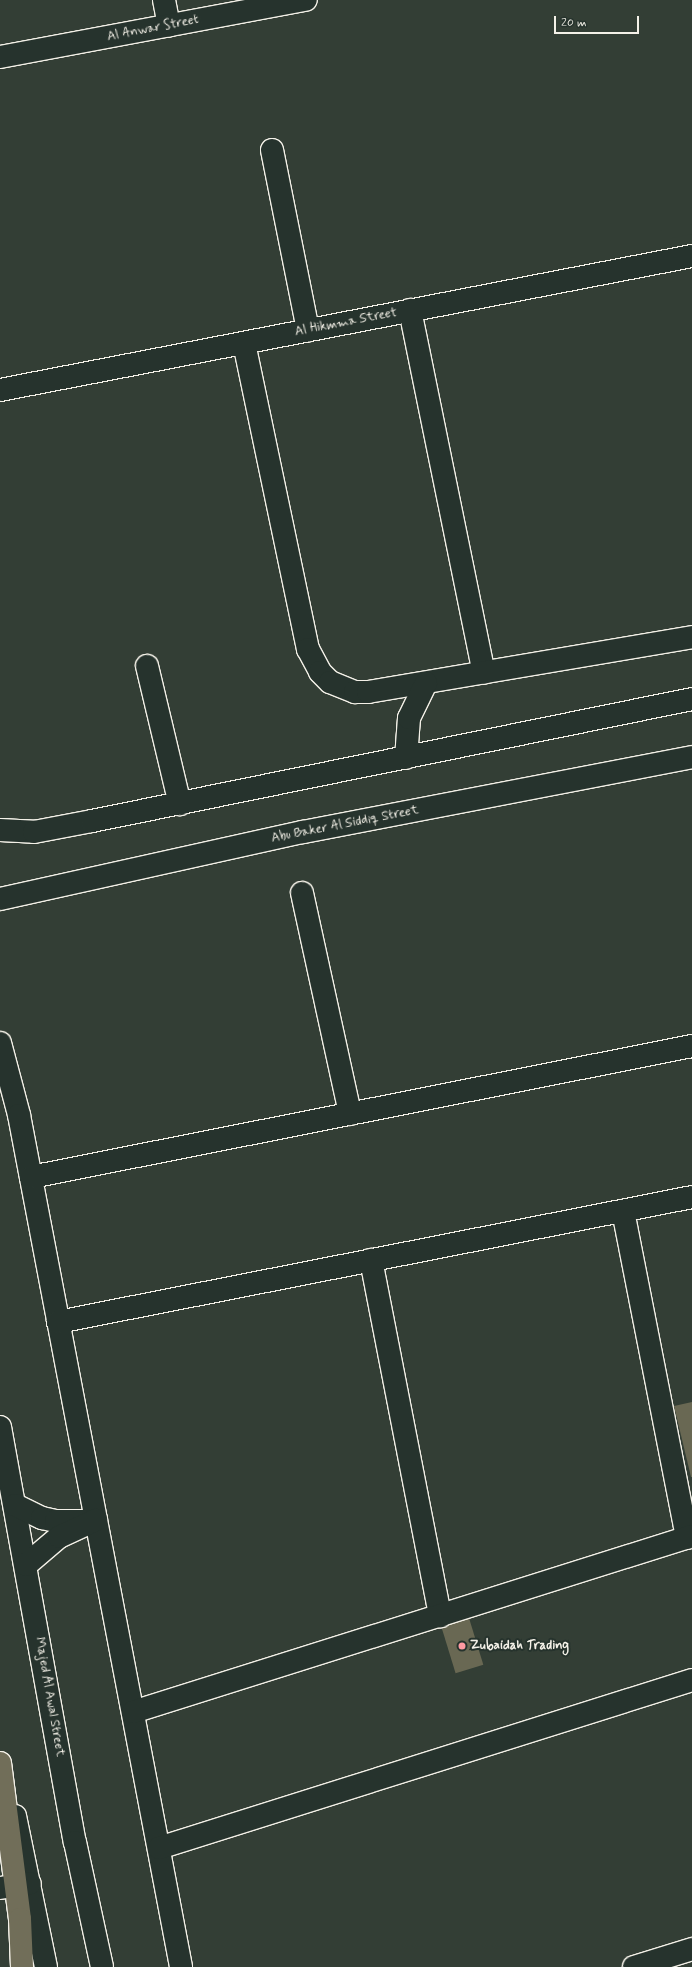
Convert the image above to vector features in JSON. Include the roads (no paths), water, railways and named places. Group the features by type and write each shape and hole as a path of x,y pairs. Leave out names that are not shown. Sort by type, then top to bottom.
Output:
{"main road":[{"path":"0,1763 20,1919 22,1967"}],"street":[{"path":"164,0 169,26"},
{"name":"Al Anwar Street","path":"0,57 306,0"},
{"path":"272,150 308,330"},
{"name":"Al Hikmma Street","path":"0,390 692,256"},
{"path":"410,310 484,673"},
{"path":"244,343 313,661 330,682 355,692 368,692 692,637"},
{"path":"146,666 180,804"},
{"path":"406,758 409,718 426,683"},
{"path":"0,830 34,832 180,804 692,699"},
{"name":"Abu Baker Al Siddiq Street","path":"0,899 303,832 692,757"},
{"path":"302,893 350,1114"},
{"path":"0,1043 10,1074 31,1177 181,1967"},
{"path":"31,1177 692,1046"},
{"path":"58,1322 692,1197"},
{"path":"133,1712 690,1537 623,1211"},
{"path":"371,1260 440,1616"},
{"name":"Majed Al Awal Street","path":"0,1427 76,1842 102,1967"},
{"path":"15,1505 42,1518 56,1521 96,1520"},
{"path":"26,1565 59,1537 96,1520"},
{"path":"159,1848 692,1680"},
{"path":"0,1751 15,1886 46,1967"},
{"path":"634,1967 692,1949"}],"place":[{"name":"Zubaidah Trading","path":"462,1646"}]}
